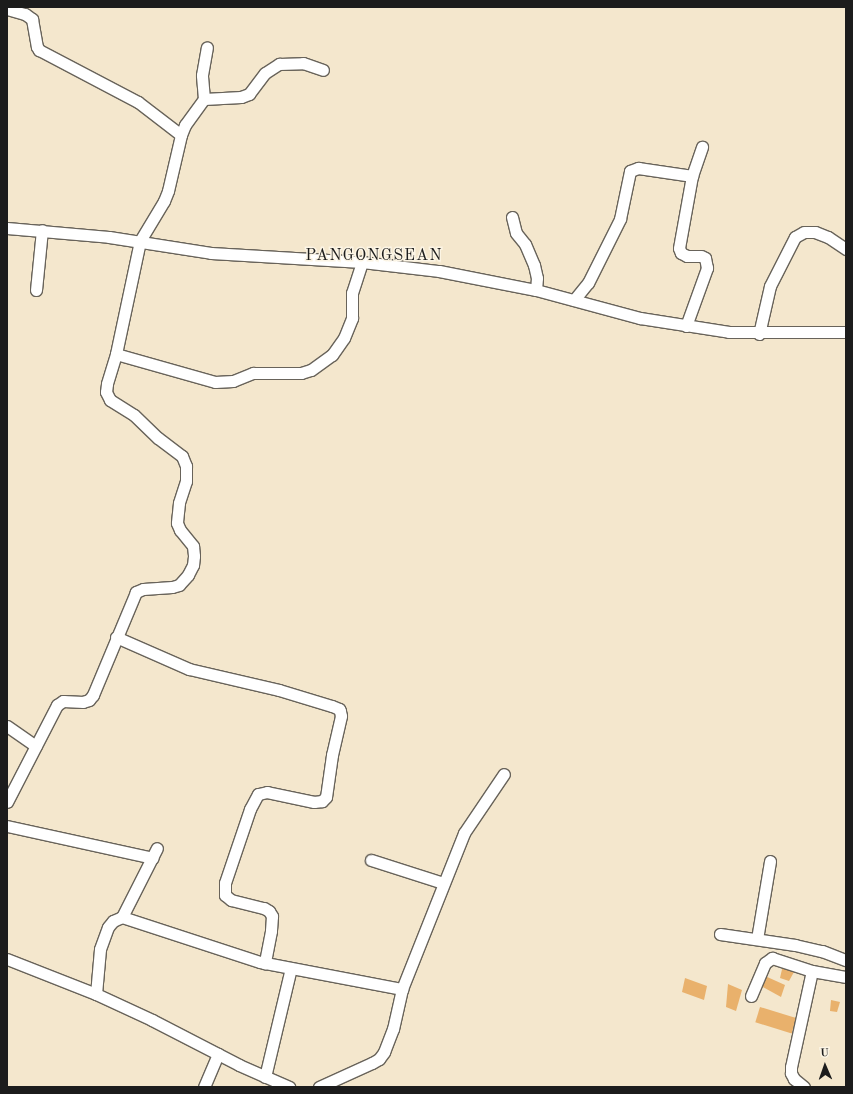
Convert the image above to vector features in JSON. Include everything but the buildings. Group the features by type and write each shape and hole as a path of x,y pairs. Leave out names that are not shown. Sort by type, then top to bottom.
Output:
{"street":[{"path":"7,9 25,14 32,18 37,47 39,50 138,102 181,135"},
{"path":"7,802 57,705 63,701 83,702 89,700 94,694 116,637 136,592 179,585 190,570 194,556 193,546 180,530 176,515 186,481 186,466 182,456 158,438 134,415 110,400 106,392 116,354 140,241 164,201 168,191 184,125 204,99 202,75 207,47"},
{"path":"204,99 241,97 249,94 265,73 279,64 303,63 324,70"},
{"path":"686,326 707,268 707,262 701,256 687,256 681,253 679,248 692,176 702,147"},
{"path":"574,300 592,277 620,219 630,171 638,168 692,176"},
{"path":"512,217 516,233 526,244 534,265 537,278 536,290"},
{"path":"7,228 42,230 140,241 211,253 362,262 439,271 536,290 640,318 729,332 759,334 846,332"},
{"path":"36,290 42,230"},
{"path":"759,334 770,286 796,237 804,232 815,232 828,237 846,249"},
{"path":"116,354 215,382 233,381 254,373 301,373 311,370 332,355 344,338 352,318 352,293 362,262"},
{"path":"116,637 189,669 279,690 332,706 340,711 341,716 332,755 326,797 322,801 314,802 267,792 258,794 250,808 225,883 225,895 231,900 264,908 269,911 272,916 272,931 265,963"},
{"path":"7,726 36,746"},
{"path":"319,1087 379,1059 393,1029 402,989 464,833 504,774"},
{"path":"7,826 155,853 122,917 113,921 108,927 100,949 96,994"},
{"path":"371,860 443,883"},
{"path":"757,939 770,861"},
{"path":"122,917 216,949 265,963 402,989"},
{"path":"720,934 822,951 846,960"},
{"path":"7,959 96,994 265,1077 289,1087"},
{"path":"752,996 768,959 776,959 812,971 846,977"},
{"path":"265,1077 291,968"},
{"path":"804,1087 794,1079 791,1073 791,1067 812,971"},
{"path":"205,1087 218,1054"}],"district":[{"name":"PANGONGSEAN","path":"374,256"}]}
